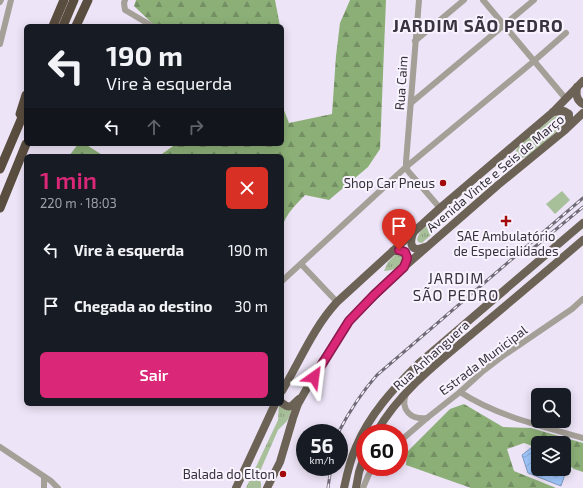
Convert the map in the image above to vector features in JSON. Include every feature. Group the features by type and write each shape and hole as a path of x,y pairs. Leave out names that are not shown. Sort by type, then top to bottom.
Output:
{"highway":[{"path":"54,24 64,0"},
{"path":"63,24 74,0"},
{"path":"77,24 88,0"},
{"path":"11,142 24,100"},
{"path":"0,169 24,113"},
{"path":"0,208 25,146"}],"main road":[{"path":"284,387 316,329 337,302 414,230 553,112 580,84"},
{"path":"580,84 576,92 578,99 583,104"},
{"path":"553,112 564,111 568,114 568,123 564,131"},
{"name":"Avenida Vinte e Seis de Março","path":"267,488 280,462 295,411 301,398 349,321 404,267 498,185 564,131 583,113"},
{"path":"344,488 351,459 364,429 400,382 418,364 583,223"},
{"path":"414,230 411,239 413,247 418,250 428,246"},
{"name":"Rua Anhanguera","path":"382,424 408,391 445,357 583,240"},
{"path":"393,251 402,251 406,254 407,259 404,267"},
{"path":"284,404 289,407 292,406 301,398"},
{"path":"236,488 274,406"},
{"path":"356,488 358,476"}],"street":[{"path":"0,44 11,0"},
{"path":"125,0 125,10 149,24"},
{"name":"Rua Caim","path":"406,167 405,160 419,0"},
{"path":"415,41 464,0"},
{"path":"483,0 566,99"},
{"path":"411,103 534,0"},
{"path":"284,279 406,167 566,33"},
{"path":"406,167 440,208"},
{"path":"301,264 337,302"},
{"name":"Estrada Municipal","path":"408,434 460,392 483,371 557,320 583,299"},
{"path":"408,391 404,403 407,412 417,418 427,418"},
{"path":"460,392 476,402 513,418 583,438"},
{"path":"0,447 54,483 58,488"},
{"path":"362,488 368,476"},
{"path":"44,477 44,488"}],"green space":[{"path":"136,0 275,0 280,24 153,24 134,6"},
{"path":"350,0 386,0 380,149 368,167 329,200 305,195 287,216 284,223 284,154 162,154 173,146 284,146 284,110 289,123 332,114 340,23"},
{"path":"555,116 564,118 562,127 528,157 512,159 518,147"},
{"path":"76,146 88,146 101,154 70,154"},
{"path":"562,191 570,200 555,214 546,204"},
{"path":"434,225 432,234 422,243 418,242 417,239 421,231 425,227"},
{"path":"404,254 402,262 398,267 392,270 384,271 388,262 395,255"},
{"path":"464,404 503,427 531,428 559,436 531,436 531,446 524,443 507,449 514,471 556,488 471,488 408,466 408,451 450,409"},
{"path":"279,406 292,410 287,421 278,430 258,476 261,483 261,488 246,488 278,420"},
{"path":"571,440 583,443 583,472 571,467"}],"water":[{"path":"531,448 531,474 528,473 522,455"},
{"path":"536,476 564,476 561,486"}],"railway":[{"path":"343,424 377,375 583,198"},
{"path":"531,250 583,207"},
{"path":"328,488 330,476"}],"place":[{"name":"Shop Car Pneus","path":"443,183"},
{"name":"SAE Ambulatório de Especialidades","path":"506,221"},
{"name":"Balada do Elton","path":"283,474"}],"district":[{"name":"JARDIM SÃO PEDRO","path":"478,26"},
{"name":"JARDIM SÃO PEDRO","path":"456,288"}],"route":[{"path":"314,377 349,321 404,267 407,257 405,252 399,250"}]}
